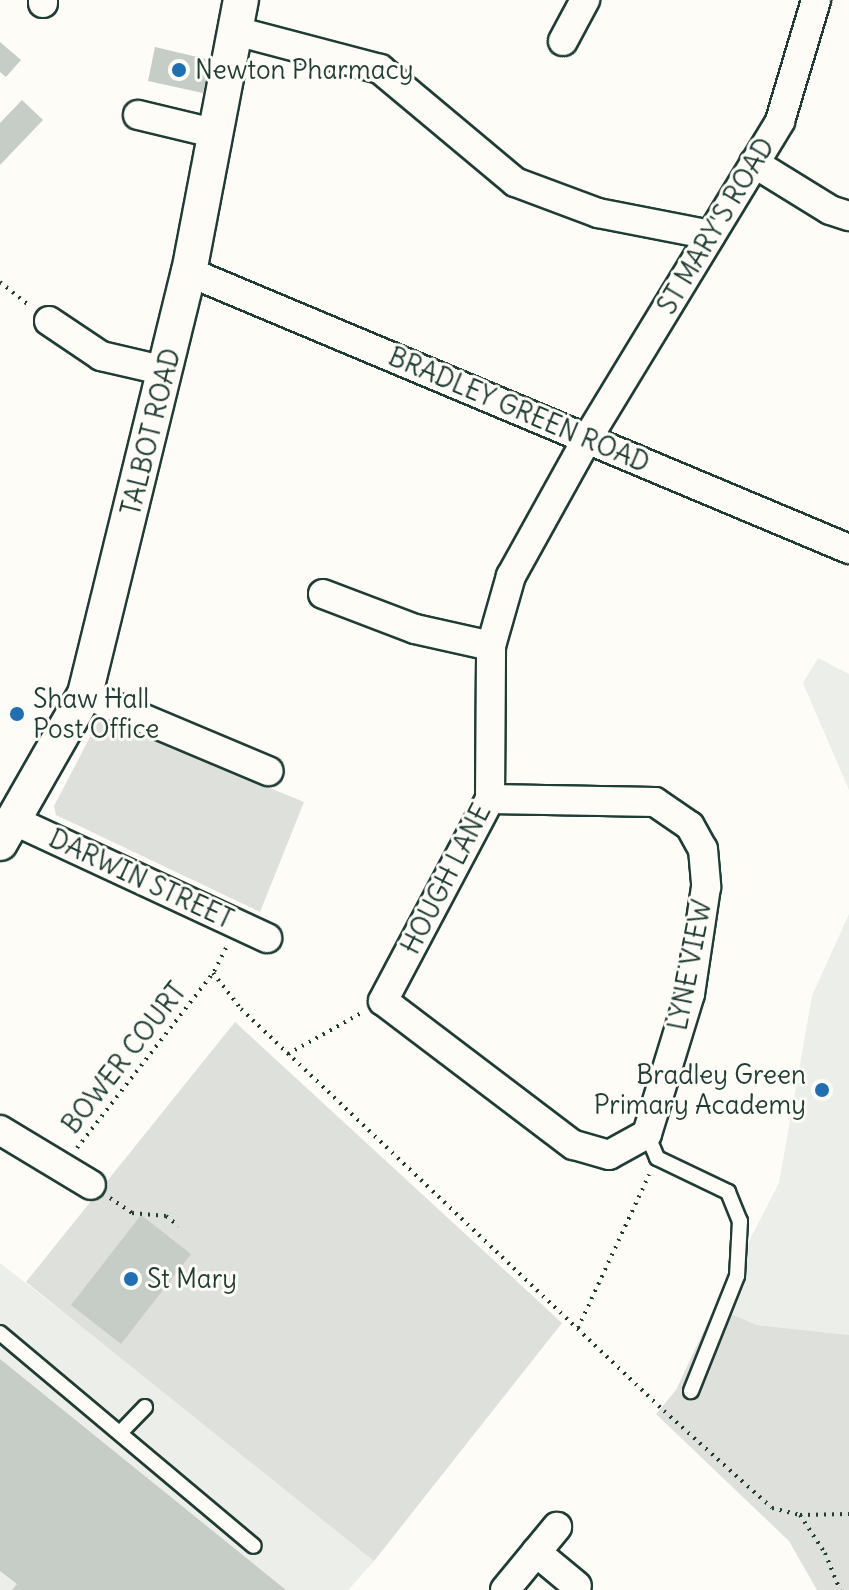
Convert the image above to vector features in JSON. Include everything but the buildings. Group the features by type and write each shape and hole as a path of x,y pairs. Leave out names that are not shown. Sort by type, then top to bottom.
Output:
{"street":[{"path":"563,41 585,0"},
{"name":"ST MARY'S ROAD","path":"587,439 780,121 816,0"},
{"path":"239,16 380,69 515,182 598,213 711,235"},
{"name":"TALBOT ROAD","path":"7,832 85,694 189,272 239,16"},
{"path":"138,115 217,134"},
{"path":"754,163 830,210 849,216"},
{"name":"BRADLEY GREEN ROAD","path":"189,272 849,549"},
{"path":"49,321 101,356 166,371"},
{"name":"HOUGH LANE","path":"383,1001 490,799 491,646 511,576 587,439"},
{"path":"323,594 415,629 491,646"},
{"path":"85,694 268,771"},
{"name":"LYNE VIEW","path":"490,799 655,802 690,826 703,849 706,887 690,994 652,1146"},
{"name":"DARWIN STREET","path":"7,832 267,938"},
{"path":"383,1001 573,1145 609,1155 652,1146"},
{"path":"0,1130 91,1185"},
{"path":"505,1590 557,1527"},
{"path":"536,1552 577,1586"}],"lane":[{"path":"652,1146 728,1192 740,1221 737,1276 691,1391"},
{"path":"0,1333 254,1546"},
{"path":"120,1433 145,1407"}],"path":[{"path":"0,282 49,321"},
{"name":"BOWER COURT","path":"64,1166 213,973 235,923"},
{"path":"213,973 288,1054 772,1508 800,1515 849,1514"},
{"path":"288,1054 383,1001"},
{"path":"578,1328 652,1146"},
{"path":"91,1185 132,1213 166,1216 179,1226"},
{"path":"800,1515 825,1553 840,1590"}],"shaded area":[{"path":"818,658 849,674 849,790 803,683"},
{"path":"100,718 304,802 260,912 56,815 54,806"},
{"name":"Bradley Green Primary Academy","path":"849,914 849,1335 757,1325 715,1307 779,1183 812,996"},
{"path":"235,1022 562,1323 374,1561 26,1282"},
{"path":"0,1263 269,1472 374,1561 348,1590 0,1590"},
{"path":"715,1307 757,1325 849,1335 849,1590 817,1590 789,1541 656,1414 676,1390"}],"place":[{"name":"Newton Pharmacy","path":"179,70"},
{"name":"Shaw Hall Post Office","path":"17,714"},
{"name":"Bradley Green Primary Academy","path":"822,1090"},
{"name":"St Mary","path":"131,1279"}]}
